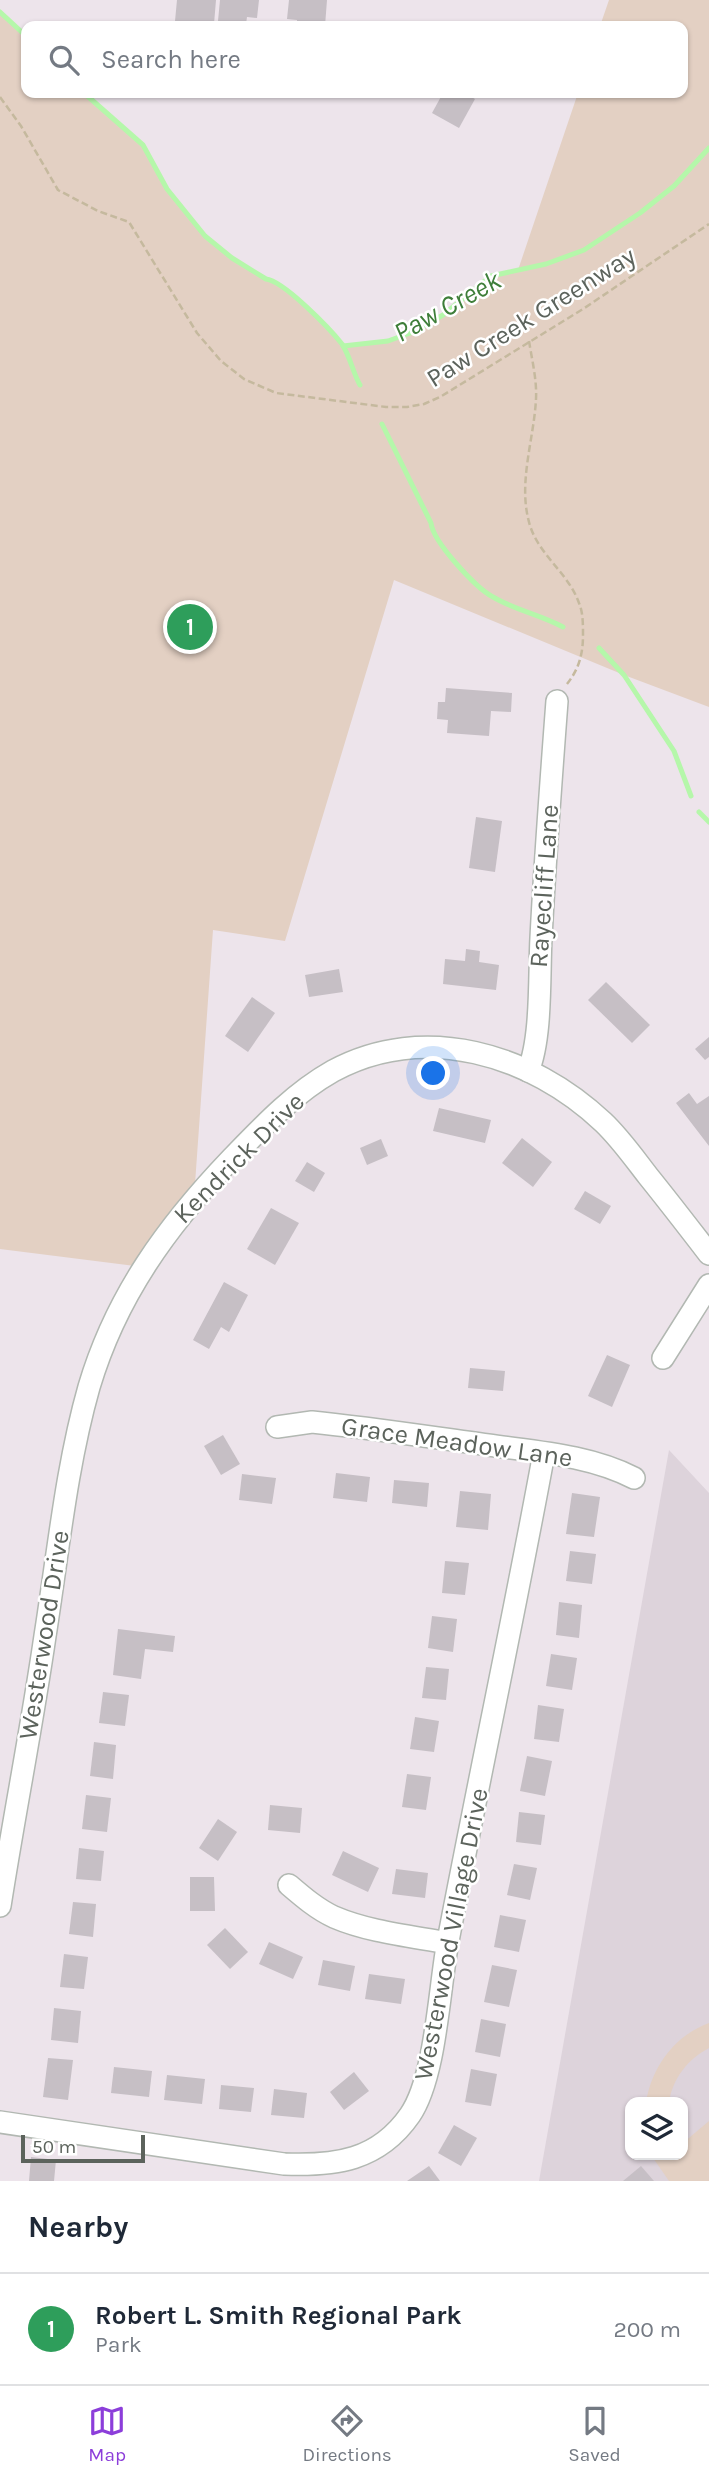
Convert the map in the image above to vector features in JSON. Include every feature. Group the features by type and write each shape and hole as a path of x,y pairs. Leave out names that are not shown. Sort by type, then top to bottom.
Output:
{"street":[{"name":"Rayecliff Lane","path":"528,1071 532,1063 536,1031 543,886 557,701"},
{"name":"Kendrick Drive","path":"76,1447 90,1385 110,1331 143,1267 169,1229 194,1198 292,1099 331,1072 361,1058 398,1048 436,1046 483,1054 528,1071 578,1102 603,1122 709,1254"},
{"path":"663,1358 709,1285"},
{"name":"Grace Meadow Lane","path":"277,1427 312,1422 544,1453 594,1462 615,1468 634,1478"},
{"name":"Westerwood Drive","path":"0,1906 76,1447"},
{"name":"Westerwood Village Drive","path":"0,2122 284,2164 320,2166 352,2160 372,2151 410,2115 419,2098 427,2072 448,1943 544,1453"},
{"path":"289,1885 310,1902 353,1924 448,1943"}],"path":[{"name":"Paw Creek Greenway","path":"0,97 21,126 58,190 98,211 129,222 197,333 221,361 244,379 276,393 407,407 424,404 440,397 583,309 709,224"},
{"path":"529,341 536,399 526,481 528,521 536,542 571,587 580,604 583,622 581,660 557,701"}],"shaded area":[{"path":"609,0 709,0 709,707 624,675 394,580 285,941 213,930 194,1198 143,1267 0,1249 0,12 21,31 21,98 90,98 143,145 167,189 205,236 232,258 285,288 307,307 343,346 388,341 413,332 443,315 491,276 518,270 576,98 688,98 688,21 602,21"},
{"path":"669,1450 709,1493 709,2181 539,2181"},
{"path":"709,2023 709,2048 683,2070 670,2097 647,2097 659,2065 675,2044"},
{"path":"709,2121 709,2181 669,2181 654,2160 688,2160 688,2139"}],"building":[{"path":"177,0 216,0 214,21 175,21"},
{"path":"220,0 259,0 257,18 247,17 246,21 218,21"},
{"path":"289,0 327,0 325,21 287,19"},
{"path":"440,98 475,99 459,128 432,113"},
{"path":"446,688 512,693 511,712 491,711 489,736 447,733 448,720 437,719 438,702 445,702"},
{"path":"476,817 502,821 495,872 469,868"},
{"path":"466,949 480,951 479,962 499,965 496,990 443,984 445,959 465,961"},
{"path":"339,969 343,992 309,997 305,975"},
{"path":"606,982 650,1025 632,1043 588,1000"},
{"path":"252,997 275,1013 248,1052 225,1036"},
{"path":"709,1037 709,1057 705,1060 695,1049"},
{"path":"689,1093 697,1104 709,1096 709,1146 676,1103"},
{"path":"439,1108 491,1120 485,1143 433,1131"},
{"path":"522,1138 552,1162 533,1187 502,1163"},
{"path":"381,1139 388,1156 367,1165 360,1148"},
{"path":"307,1162 325,1173 314,1192 295,1181"},
{"path":"585,1191 611,1206 600,1224 574,1209"},
{"path":"271,1208 299,1223 275,1265 247,1249"},
{"path":"224,1282 248,1295 229,1332 221,1327 209,1349 193,1340"},
{"path":"607,1355 630,1365 612,1407 588,1396"},
{"path":"470,1368 505,1371 503,1391 468,1388"},
{"path":"223,1435 240,1464 221,1475 204,1446"},
{"path":"336,1473 370,1477 367,1502 333,1498"},
{"path":"242,1474 276,1478 272,1504 239,1500"},
{"path":"394,1480 429,1483 427,1507 392,1503"},
{"path":"460,1491 491,1494 488,1530 456,1527"},
{"path":"572,1493 600,1497 594,1537 566,1534"},
{"path":"570,1551 596,1554 592,1584 566,1581"},
{"path":"445,1561 469,1563 465,1595 442,1593"},
{"path":"559,1602 582,1605 579,1638 556,1635"},
{"path":"432,1616 457,1619 453,1652 428,1648"},
{"path":"118,1629 175,1636 173,1652 145,1649 141,1679 113,1675"},
{"path":"551,1654 577,1658 572,1690 546,1686"},
{"path":"426,1667 449,1669 446,1700 422,1698"},
{"path":"103,1692 129,1695 125,1726 99,1723"},
{"path":"538,1705 564,1709 559,1742 534,1739"},
{"path":"415,1717 439,1721 434,1752 410,1749"},
{"path":"94,1742 116,1745 113,1779 90,1776"},
{"path":"527,1756 552,1761 545,1796 520,1791"},
{"path":"407,1774 431,1777 426,1810 402,1807"},
{"path":"86,1795 111,1798 107,1832 82,1829"},
{"path":"270,1805 302,1808 300,1833 268,1830"},
{"path":"519,1812 545,1815 541,1845 516,1842"},
{"path":"218,1819 237,1832 218,1861 199,1848"},
{"path":"79,1848 104,1851 101,1881 76,1879"},
{"path":"343,1851 379,1868 368,1892 332,1875"},
{"path":"514,1864 537,1868 530,1900 507,1895"},
{"path":"396,1869 428,1873 425,1898 392,1894"},
{"path":"190,1877 214,1877 215,1911 190,1911"},
{"path":"73,1902 96,1904 93,1937 69,1934"},
{"path":"500,1915 526,1920 519,1952 494,1947"},
{"path":"225,1928 248,1952 230,1969 207,1945"},
{"path":"269,1942 303,1957 293,1979 259,1964"},
{"path":"64,1954 88,1957 84,1989 60,1987"},
{"path":"323,1960 355,1966 350,1991 318,1985"},
{"path":"492,1965 517,1970 509,2007 484,2002"},
{"path":"369,1974 405,1979 401,2004 365,1999"},
{"path":"54,2008 81,2011 78,2043 51,2040"},
{"path":"481,2019 506,2024 500,2057 475,2052"},
{"path":"48,2058 73,2060 68,2100 43,2097"},
{"path":"114,2067 152,2071 149,2097 111,2093"},
{"path":"471,2069 497,2074 491,2106 465,2102"},
{"path":"354,2072 369,2091 344,2110 330,2092"},
{"path":"167,2075 205,2079 202,2104 164,2100"},
{"path":"221,2085 254,2088 251,2112 219,2109"},
{"path":"274,2089 307,2093 304,2118 271,2115"},
{"path":"454,2125 477,2138 461,2166 438,2153"},
{"path":"31,2157 56,2160 54,2181 29,2181"},
{"path":"429,2166 440,2181 407,2181"},
{"path":"641,2166 654,2181 623,2181"}],"waterway":[{"name":"Paw Creek","path":"0,12 21,31"},
{"name":"Paw Creek","path":"90,98 143,145 167,189 205,236 232,258 284,288 328,328 345,349 360,385"},
{"name":"Paw Creek","path":"343,346 388,341 413,332 443,315 491,276 546,264 584,250 640,213 674,186 709,148"},
{"path":"382,424 439,541 456,564 493,597 563,627"},
{"path":"599,648 624,675 674,751 691,796"},
{"path":"699,812 709,822"}],"place":[{"name":"Robert L. Smith Regional Park","path":"190,627"}]}
